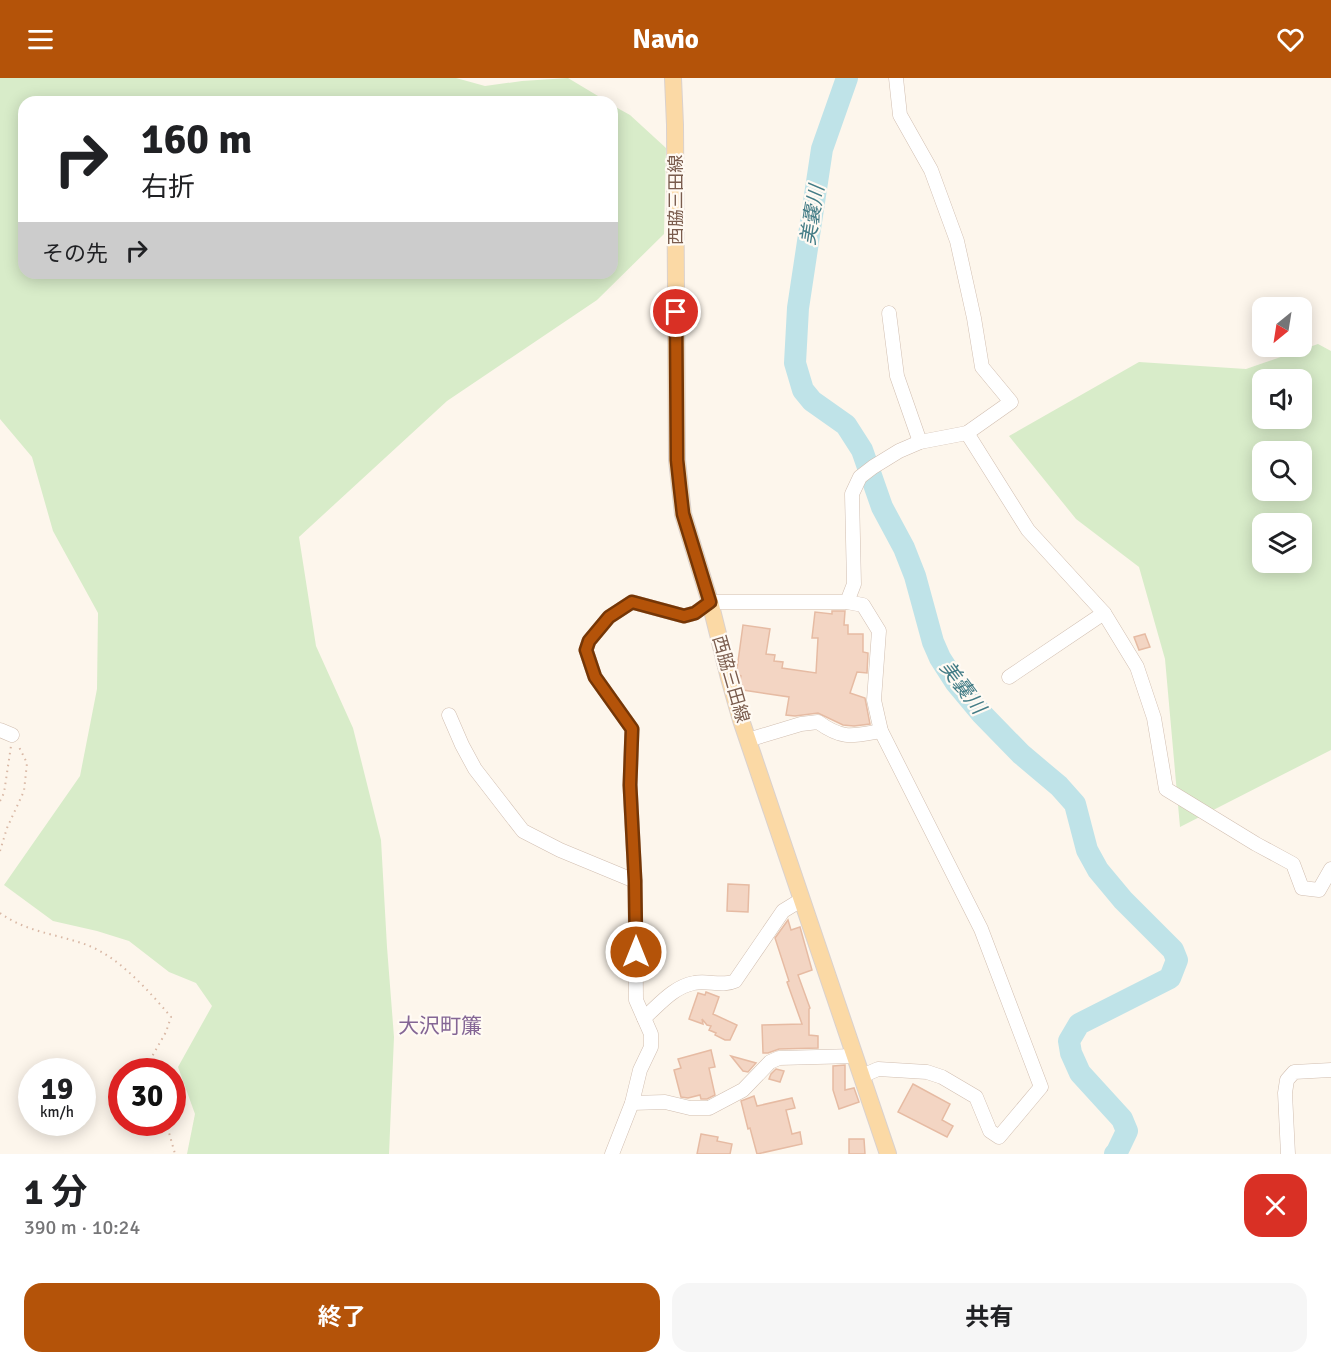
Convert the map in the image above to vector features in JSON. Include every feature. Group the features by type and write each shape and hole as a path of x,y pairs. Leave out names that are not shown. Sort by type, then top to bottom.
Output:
{"main road":[{"name":"西脇三田線","path":"673,78 677,460 683,514 748,740 888,1154"}],"street":[{"path":"847,602 854,584 852,494 860,477 873,467 920,442 967,433 1011,402 982,367 957,241 931,170 900,115 896,78"},
{"path":"889,313 897,376 920,442"},
{"path":"967,433 1028,530 1104,612 1137,667 1154,718 1166,789 1293,864 1302,888 1319,890 1331,869"},
{"path":"612,1154 632,1103 640,1070 651,1047 651,1034 636,1000 635,881 630,785 632,729 595,677 586,650 589,641 609,617 632,602 684,616 695,613 710,602 847,602 863,605 879,631 874,700 881,731 981,929 1041,1087 999,1137 990,1131 976,1097 942,1077 927,1072 878,1069 862,1076"},
{"path":"1009,677 1104,612"},
{"path":"449,715 475,769 523,831 560,850 635,881"},
{"path":"748,740 801,724 818,722 848,736 881,731"},
{"path":"644,1018 675,990 694,983 728,984 735,981 783,911 801,900"},
{"path":"632,1103 664,1102 690,1108 709,1108 743,1090 770,1062 779,1058 855,1056"},
{"path":"1288,1154 1285,1094 1287,1080 1294,1072 1331,1070"}],"path":[{"path":"0,801 4,793 6,733"},
{"path":"0,851 7,828 24,791 27,763 6,733"},
{"path":"0,913 29,929 88,945 113,958 155,998 171,1017 166,1032 151,1058"},
{"path":"170,1136 175,1154"}],"green space":[{"path":"0,78 456,78 485,86 568,78 598,96 18,96 18,279 618,279 618,108 630,115 666,148 664,234 597,300 447,401 299,537 316,646 353,728 381,840 394,1037 389,1154 187,1154 195,1114 186,1089 186,1058 183,1058 212,1006 196,983 169,972 129,941 53,921 4,885 80,776 97,689 98,613 53,531 32,457 0,419"},
{"path":"1318,344 1331,351 1331,750 1180,827 1165,659 1139,567 1076,519 1009,436 1139,362 1246,369 1281,357 1312,357 1312,346"}],"building":[{"path":"832,611 845,611 844,625 848,625 848,634 863,634 863,652 868,653 867,673 857,672 850,693 865,698 870,724 843,725 818,713 786,715 789,697 743,690 741,676 737,669 743,625 770,629 766,654 775,655 774,661 783,662 782,668 816,673 818,638 812,638 815,612 832,614"},
{"path":"1145,634 1150,647 1139,650 1134,637"},
{"path":"728,884 749,885 748,912 727,911"},
{"path":"788,920 791,930 800,927 812,970 798,975 810,1008 809,1035 818,1036 818,1048 779,1049 763,1053 762,1025 802,1024 775,938"},
{"path":"706,992 719,997 713,1014 737,1025 730,1040 715,1035 716,1033 709,1030 711,1026 702,1019 703,1024 689,1019 698,993 705,995"},
{"path":"711,1050 715,1067 709,1068 715,1095 707,1099 701,1099 700,1095 681,1097 674,1070 681,1068 678,1059"},
{"path":"731,1056 756,1063 748,1072 743,1071"},
{"path":"845,1065 845,1090 854,1088 859,1102 839,1109 833,1090 833,1066"},
{"path":"776,1069 784,1071 780,1082 769,1079"},
{"path":"913,1084 950,1104 942,1120 953,1126 947,1137 898,1112"},
{"path":"754,1096 757,1106 792,1098 795,1108 786,1110 792,1134 800,1132 802,1144 757,1154 741,1101"},
{"path":"701,1134 718,1137 717,1141 732,1144 730,1154 697,1154"},
{"path":"849,1139 864,1139 865,1154 849,1154"}],"waterway":[{"name":"美嚢川","path":"847,78 822,149 798,308 795,363 803,390 812,401 846,425 862,450 882,507 904,548 915,576 933,642 956,683 981,713 1021,754 1059,786 1075,804 1087,850 1098,870 1123,900 1173,950 1177,960 1170,978 1079,1024 1069,1041 1071,1053 1080,1073 1122,1119 1127,1131 1115,1154"}],"district":[{"name":"大沢町簾","path":"440,1026"}],"route":[{"path":"636,952 630,785 632,729 595,677 586,650 589,641 609,617 632,602 684,616 695,613 710,602 683,514 677,460 676,312"}]}
